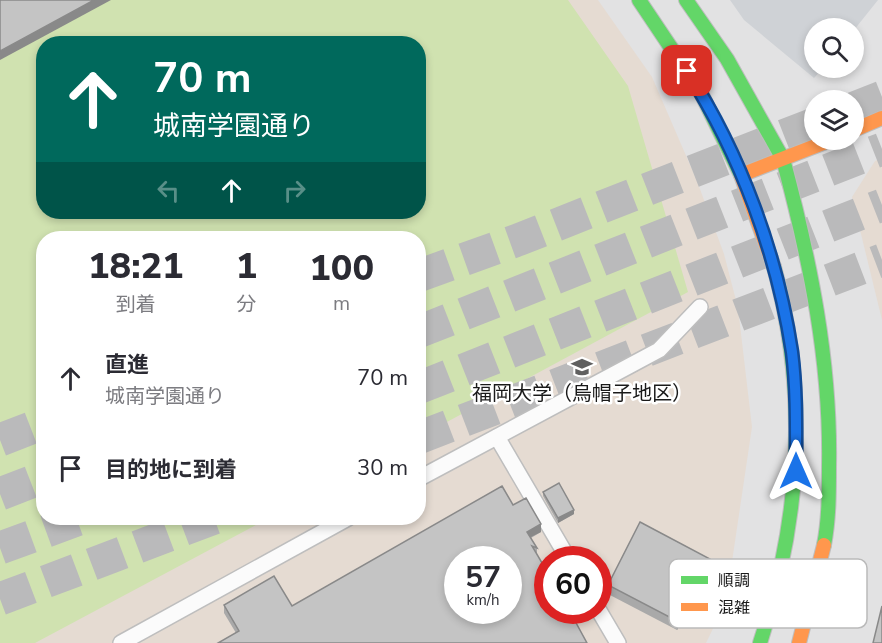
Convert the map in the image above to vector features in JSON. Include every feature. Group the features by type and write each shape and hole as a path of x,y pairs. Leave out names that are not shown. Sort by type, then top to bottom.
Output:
{"main road":[{"path":"639,0 700,91 741,175 765,238 782,301 792,354 796,412 796,471 784,559"},
{"path":"686,0 727,59 783,159 800,218 816,296 827,373 831,445 824,549 821,559"},
{"path":"864,126 882,118"},
{"path":"741,175 806,150"},
{"path":"760,643 764,628"},
{"path":"799,643 803,628"}],"lane":[{"path":"426,476 659,350 700,308"},
{"path":"497,437 561,546"},
{"path":"121,643 335,525"},
{"path":"607,624 618,643"}],"shaded area":[{"name":"福岡大学（烏帽子地区）","path":"0,0 598,0 652,77 697,181 724,254 738,308 752,427 732,559 669,559 669,628 713,628 706,643 0,643"},
{"path":"730,0 878,0 864,18 804,18 804,70 744,20"},
{"path":"882,158 882,320 852,197 875,161"}],"green space":[{"path":"12,0 568,0 628,86 688,292 426,433 426,231 36,231 36,525 256,525 35,643 0,643 0,7"}],"building":[{"path":"0,0 94,0 0,51"},
{"path":"559,483 574,510 558,518 543,492"},
{"path":"502,486 513,505 526,498 541,524 527,532 536,546 532,546 534,549 534,624 577,624 587,643 218,643 239,631 224,605 274,576 292,606"},
{"path":"640,522 710,559 669,559 669,617 612,587 612,577"},
{"path":"882,606 882,643 873,643"}],"tunnel":[{"path":"864,104 882,97"},
{"path":"426,273 515,241 804,128"},
{"path":"426,329 882,149"},
{"path":"426,385 882,205"},
{"path":"426,435 882,260"},
{"path":"0,440 36,426"},
{"path":"0,494 36,480"},
{"path":"0,548 63,525"},
{"path":"0,599 196,525"}],"traffic: fast":[{"path":"639,0 700,91 741,175"},
{"path":"686,0 727,59 783,159"},
{"path":"783,159 810,273 822,350 829,428 828,506 824,545"},
{"path":"774,267 785,315 796,409 792,503 782,559"},
{"path":"760,643 764,628"}],"traffic: slow":[{"path":"864,126 882,118"},
{"path":"774,267 741,175 805,150"},
{"path":"820,559 824,545"},
{"path":"799,643 803,628"}],"place":[{"name":"福岡大学（烏帽子地区）","path":"582,367"}],"route":[{"path":"687,71 700,91 741,175 765,238 777,280 792,354 796,412 796,471"}]}
